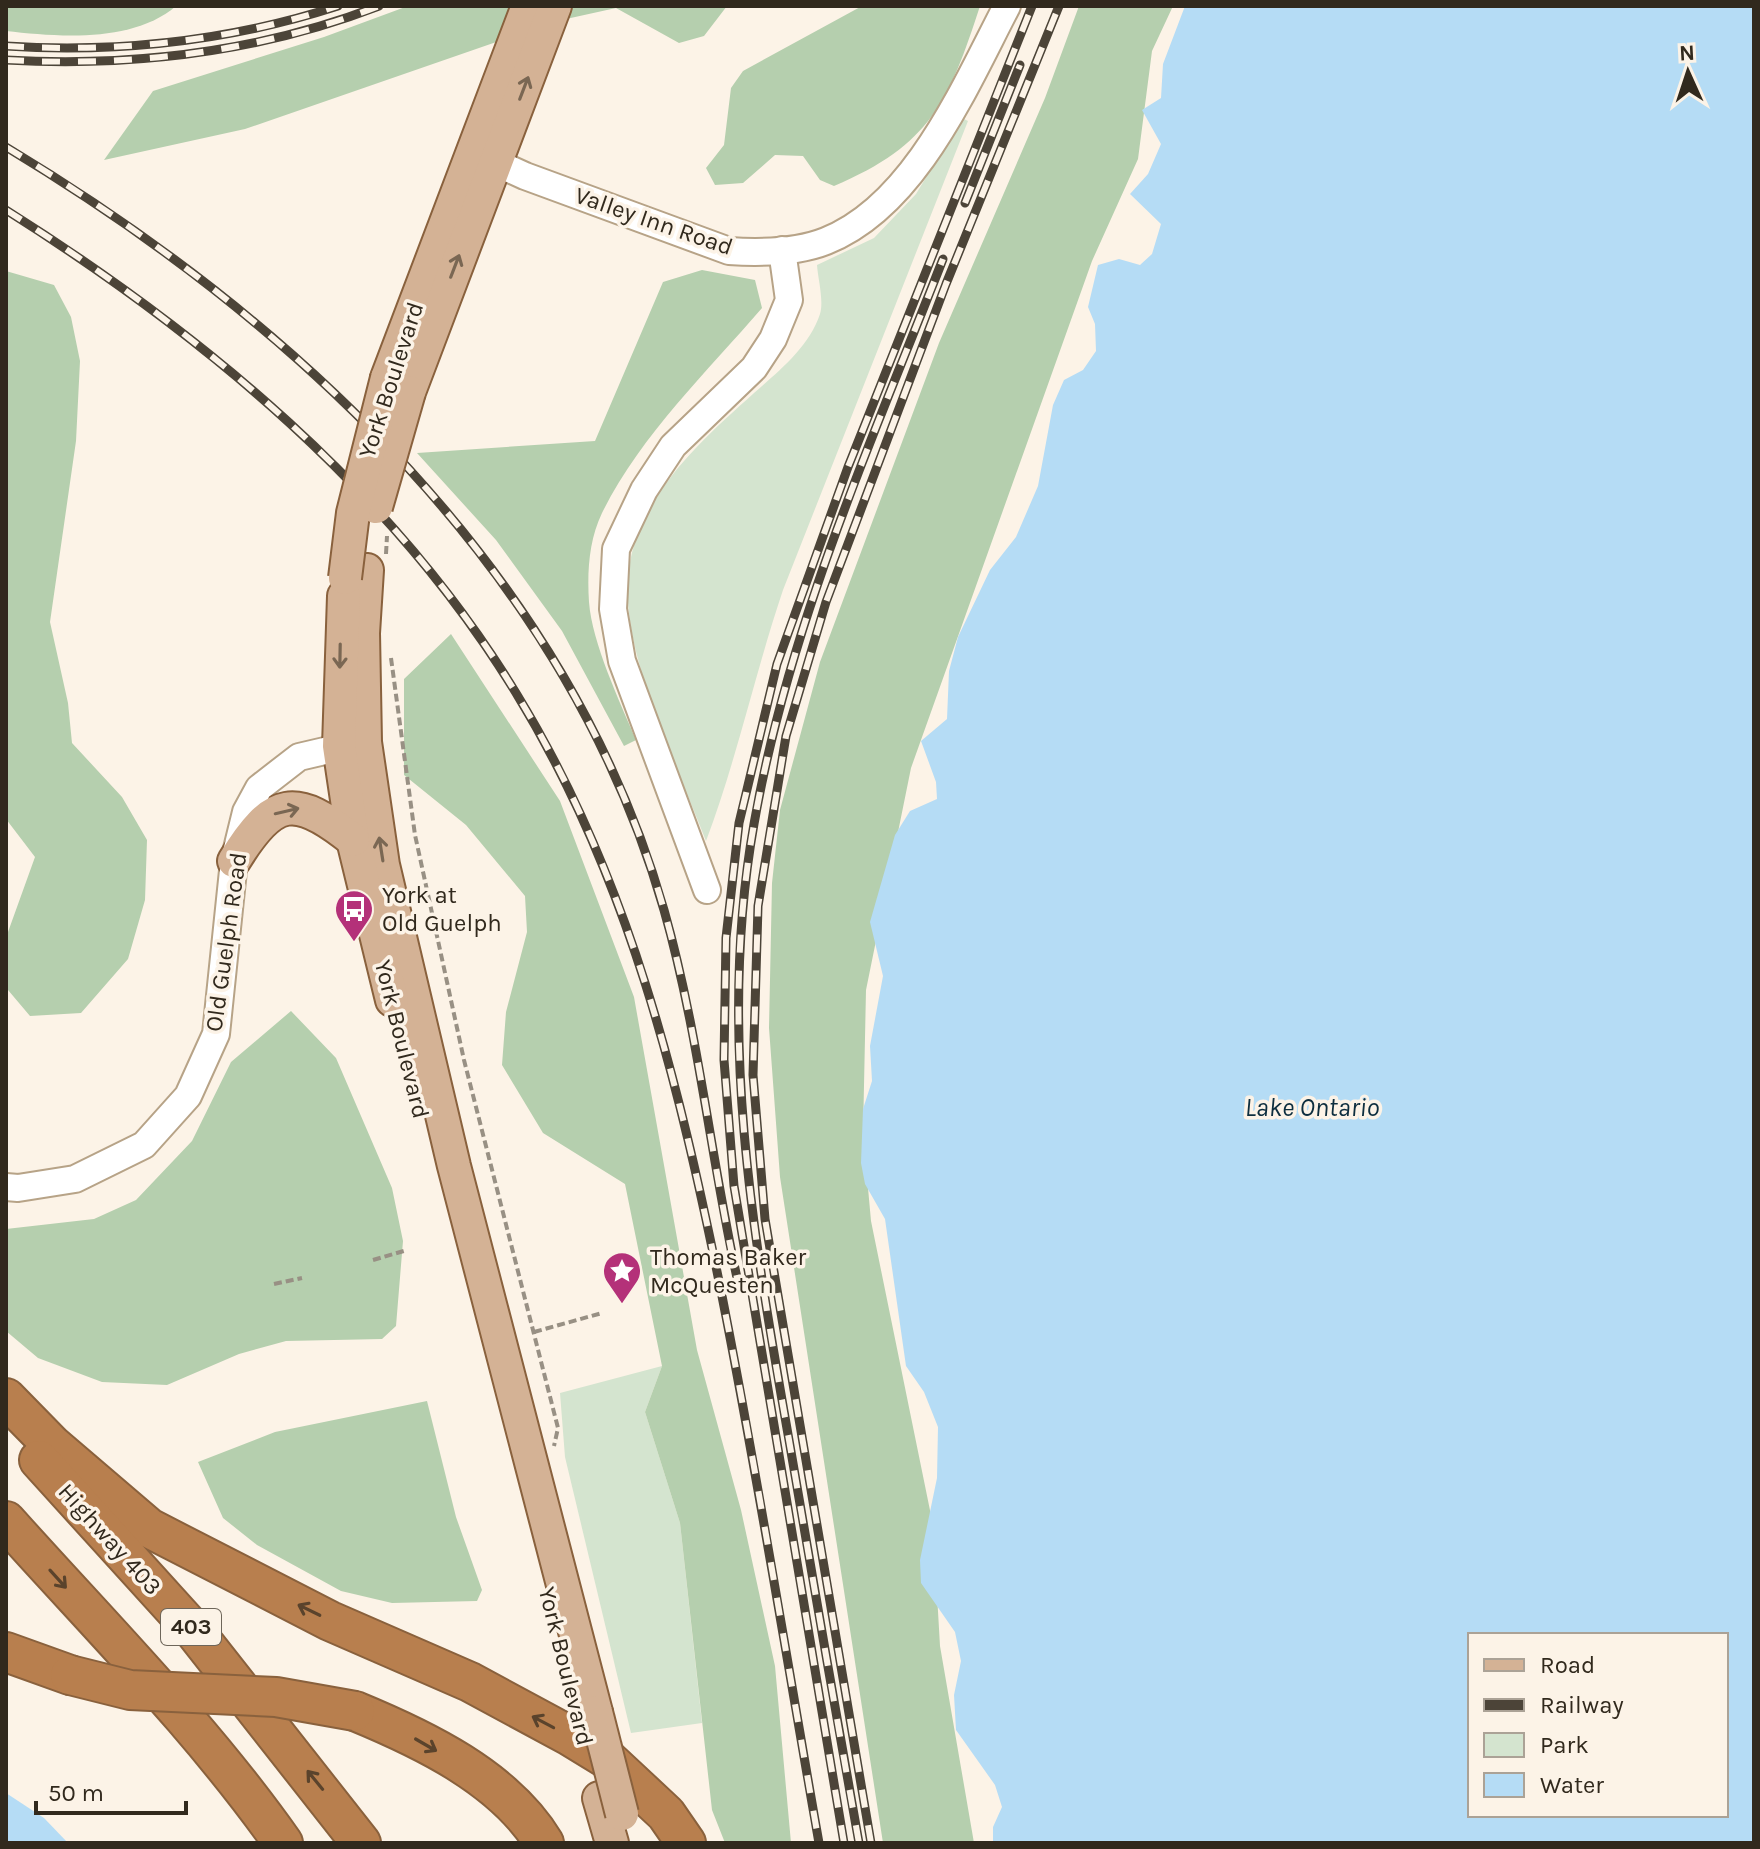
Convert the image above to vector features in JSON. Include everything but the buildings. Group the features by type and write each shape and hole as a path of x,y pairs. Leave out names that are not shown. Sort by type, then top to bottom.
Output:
{"highway":[{"path":"6,1398 52,1445 149,1528 330,1621 470,1682 570,1736 606,1758 666,1814 686,1843"},
{"name":"Highway 403","path":"6,1424 195,1632 342,1814 361,1843"},
{"name":"403","path":"6,1521 146,1677 260,1811 283,1843"},
{"path":"6,1652 70,1675 130,1690 276,1697 355,1711 398,1729 497,1790 532,1824 544,1843"}],"main road":[{"name":"York Boulevard","path":"528,6 484,157 398,385 366,572 352,744 353,840 431,1155 586,1706"},
{"name":"York Boulevard","path":"484,157 555,6"},
{"name":"York Boulevard","path":"352,744 616,1825"},
{"path":"234,861 253,829 277,812 289,808 316,811 353,840"}],"street":[{"name":"Valley Inn Road","path":"484,157 541,182 729,251 764,253 825,242 865,220 897,189 948,118 1007,6"},
{"path":"707,890 622,661 613,609 616,549 644,490 673,446 754,368 773,339 789,300 782,250"},
{"name":"Old Guelph Road","path":"6,1187 75,1179 144,1145 188,1096 216,1034 234,861 246,812 259,788 299,757 352,744"}],"path":[{"path":"366,572 387,536"},
{"path":"390,652 415,835 464,1060 558,1428 552,1454"},
{"path":"373,1260 407,1250"},
{"path":"274,1284 302,1278"},
{"path":"534,1332 602,1313"}],"green space":[{"path":"6,6 176,6 159,18 117,32 49,35 6,31"},
{"path":"408,6 727,6 704,36 679,43 616,8 557,21 245,129 104,160 153,91 324,37"},
{"path":"862,6 980,6 958,68 932,116 915,136 893,154 834,186 820,180 803,156 775,155 743,183 715,185 706,168 724,145 731,88 743,71"},
{"path":"1079,6 1173,6 1152,51 1138,159 1092,261 911,768 866,990 863,1133 871,1221 933,1525 940,1646 974,1843 883,1843 780,1177 769,1028 772,883 780,810 820,662 939,343 1045,98"},
{"path":"962,118 968,121 783,590 706,841 652,706 632,633 628,599 629,568 635,541 646,516 676,470 714,430 783,367 809,337 821,309 817,265 874,238 916,194"},
{"path":"702,270 755,280 762,308 635,457 602,513 594,534 588,579 591,618 608,672 636,740 624,746 562,631 496,540 417,453 595,441 663,282"},
{"path":"6,271 54,285 71,317 80,361 76,441 50,622 68,703 72,743 122,797 147,840 145,900 128,959 81,1013 30,1016 8,990 8,932 35,857 6,819"},
{"path":"451,634 560,801 634,997 697,1350 741,1510 775,1666 791,1843 725,1843 712,1810 680,1523 645,1412 662,1366 625,1184 543,1133 502,1065 506,1012 527,932 525,896 466,825 404,775 404,679"},
{"path":"291,1011 336,1058 392,1188 403,1241 396,1326 382,1339 286,1341 239,1354 167,1385 102,1382 38,1358 6,1331 6,1229 94,1219 136,1200 192,1141 231,1062"},
{"path":"662,1366 645,1412 680,1523 702,1723 631,1733 565,1457 560,1393"},
{"path":"427,1401 456,1517 482,1590 477,1601 392,1603 341,1591 257,1545 223,1518 198,1462 275,1432"}],"water":[{"name":"Lake Ontario","path":"1185,6 1754,6 1754,1843 993,1843 993,1827 1002,1807 995,1785 956,1730 954,1695 961,1661 955,1632 921,1583 920,1560 937,1478 938,1427 924,1392 906,1366 885,1219 865,1184 861,1163 863,1109 872,1081 870,1046 883,976 870,922 895,835 910,811 937,799 936,782 921,741 947,719 949,671 958,637 990,570 1016,537 1038,486 1053,405 1064,380 1083,370 1096,351 1095,324 1088,307 1098,265 1119,259 1140,265 1152,254 1161,224 1130,194 1148,174 1161,144 1142,110 1161,98 1163,64"},
{"path":"6,1793 44,1818 68,1843 6,1843"}],"railway":[{"path":"6,46 90,48 174,42 256,28 338,6"},
{"path":"6,60 101,61 196,53 288,35 379,6"},
{"path":"844,1843 734,1186 724,1060 726,938 739,823 777,664 848,467 1032,6"},
{"path":"871,1843 765,1219 753,1075 758,906 786,736 826,602 946,284 1059,6"},
{"path":"965,203 1020,65"},
{"path":"6,147 114,217 218,293 317,377 408,468 491,567 562,674 620,788 664,910 687,1003 739,1287"},
{"path":"6,210 80,258 222,364 353,484 412,550 467,619 516,693 556,764 620,910 646,985 688,1138 735,1364 819,1843"},
{"path":"859,1843 752,1210 739,1056 743,901 769,751 810,608 834,537 943,259"}],"place":[{"name":"York at Old Guelph","path":"354,943"},
{"name":"Thomas Baker McQuesten","path":"622,1305"}]}
